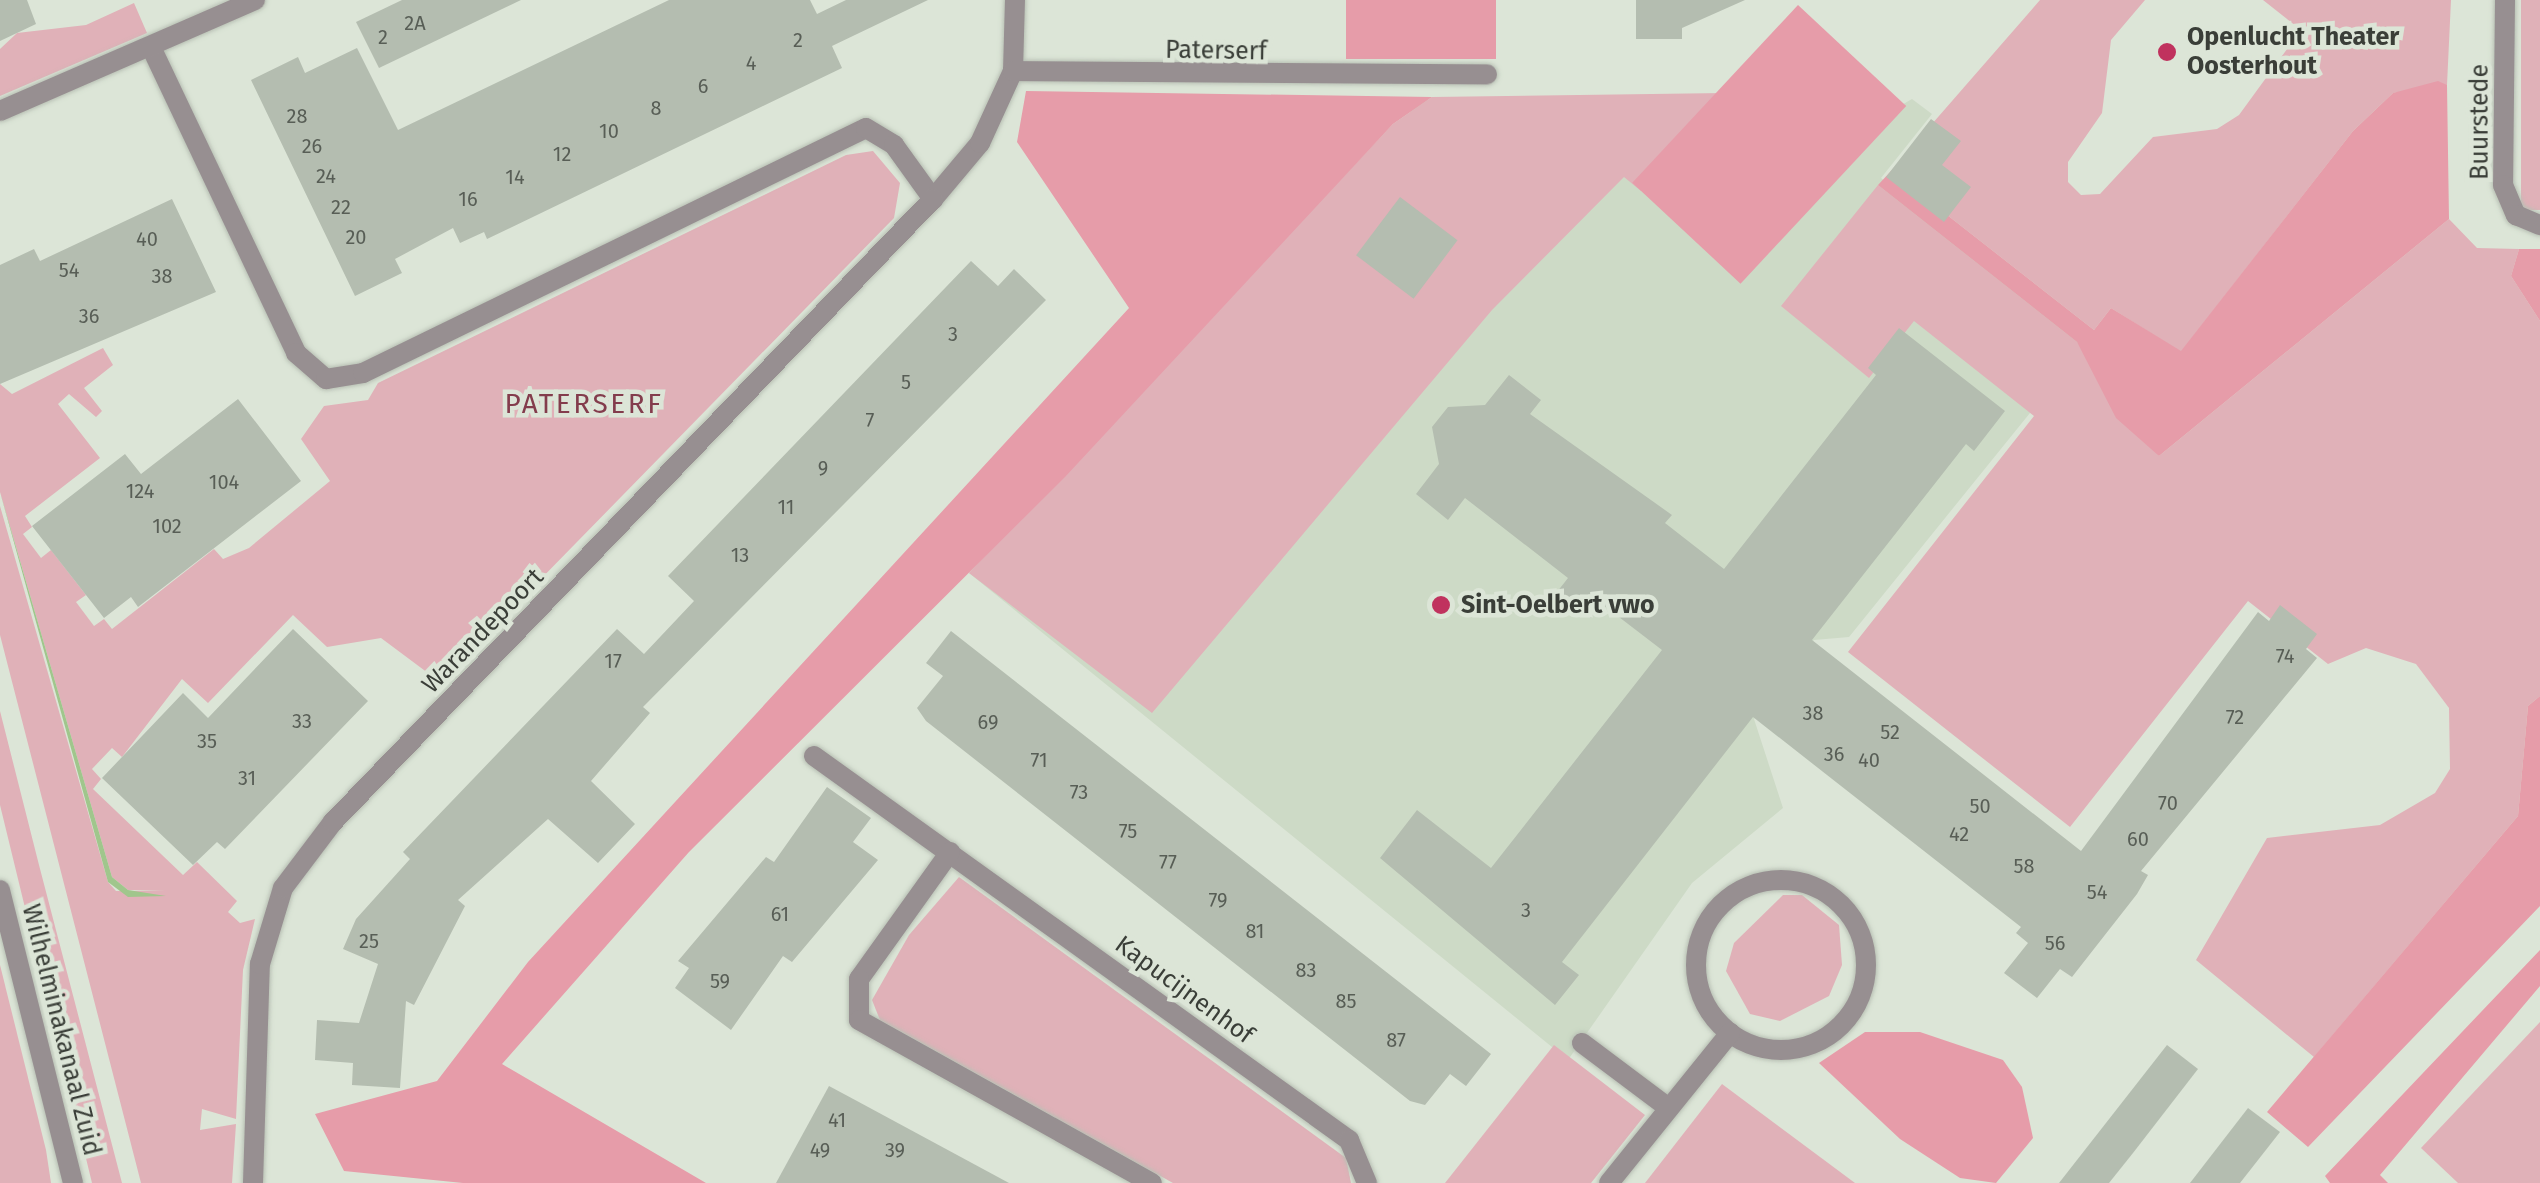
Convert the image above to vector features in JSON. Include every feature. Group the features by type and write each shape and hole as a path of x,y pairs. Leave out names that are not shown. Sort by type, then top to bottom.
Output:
{"street":[{"path":"0,111 255,0"},
{"path":"1013,71 1014,0"},
{"name":"Buurstede","path":"2506,0 2502,185 2516,215 2540,226"},
{"path":"151,47 296,354 326,379 363,372 866,128 894,145 933,199"},
{"name":"Paterserf","path":"1013,71 1487,74"},
{"name":"Warandepoort","path":"252,1183 260,964 283,888 332,822 933,199 980,142 1013,71"},
{"name":"Kapucijnenhof","path":"814,756 1350,1140 1367,1183"},
{"path":"950,852 859,979 859,1020 1152,1183"},
{"path":"1770,880 1826,891 1862,935 1864,989 1852,1014 1808,1046 1754,1046 1730,1033 1698,986 1696,957 1719,905 1770,880"},
{"name":"Wilhelminakanaal Zuid","path":"0,890 73,1183"},
{"path":"1609,1183 1666,1106 1730,1033"},
{"path":"1582,1043 1666,1106"}],"shaded area":[{"path":"1346,0 1496,0 1496,59 1346,59"},
{"path":"2040,0 2145,0 2111,40 2102,113 2068,162 2068,182 2081,195 2100,194 2153,137 2217,129 2239,115 2301,30 2263,0 2451,0 2447,85 2393,93 2353,131 2181,352 2111,308 2094,330 1891,171"},
{"path":"2521,0 2540,0 2540,210 2521,210"},
{"path":"134,3 147,33 0,96 0,49 17,33 86,25"},
{"path":"1798,5 1906,106 1741,284 1632,183"},
{"path":"2438,81 2447,85 2449,219 2159,456 2116,418 2077,342 1878,185 1891,171 2094,330 2111,308 2181,351 2353,131 2393,93"},
{"path":"1026,91 1432,97 1393,124 1065,477 689,852 502,1064 706,1183 463,1183 344,1171 315,1114 437,1081 528,962 1129,308 1017,142"},
{"path":"1724,93 1641,191 1624,177 1492,310 1152,713 969,573 1393,124 1432,97"},
{"name":"Sint-Oelbert vwo","path":"1912,99 1932,114 1881,178 2088,341 1849,637 1814,640 1754,719 1783,808 1692,883 1568,1060 969,573 1422,100 1867,125"},
{"path":"873,151 900,183 894,218 440,682 381,638 327,647 293,615 208,703 182,679 122,757 112,748 92,769 101,779 93,789 183,875 197,862 237,901 228,912 240,923 255,919 243,970 236,1119 202,1109 200,1130 236,1124 232,1183 141,1183 0,635 0,506 108,882 116,891 165,891 128,890 112,877 0,492 0,384 12,394 103,348 113,365 84,388 102,411 96,417 69,394 58,404 100,458 25,516 32,527 23,534 41,558 51,550 86,595 76,602 94,626 104,619 112,629 214,549 223,559 249,548 330,481 301,439 324,406 368,400 378,383 846,155"},
{"path":"1878,185 2077,342 2159,456 2449,219 2477,248 2519,249 2511,276 2540,321 2540,696 2528,706 2518,816 2314,1057 2196,960 2267,838 2380,825 2435,793 2450,769 2449,708 2416,664 2366,648 2328,664 2248,601 2070,827 1848,652 2034,416 1914,321 1869,378 1781,306"},
{"path":"2519,249 2540,249 2540,321 2511,276"},
{"path":"0,492 112,877 128,890 166,896 128,897 108,882"},
{"path":"2540,696 2540,906 2308,1147 2267,1112 2518,816 2528,706"},
{"path":"0,711 122,1183 92,1183 0,805"},
{"path":"959,877 1346,1158 1351,1183 1173,1183 880,1020 872,1000 909,935"},
{"path":"1783,895 1802,895 1839,925 1842,965 1829,996 1780,1021 1750,1014 1726,971 1734,943"},
{"path":"2540,950 2540,986 2380,1175 2388,1183 2330,1183 2325,1176"},
{"path":"0,965 46,1150 51,1183 0,1183"},
{"path":"2540,1022 2540,1183 2458,1183 2421,1148"},
{"path":"1865,1032 1920,1032 2003,1060 2022,1087 2033,1138 1996,1183 1960,1178 1900,1139 1819,1063"},
{"path":"1554,1045 1645,1115 1591,1183 1445,1183"},
{"path":"1722,1084 1855,1183 1645,1183"}],"building":[{"path":"0,0 27,0 36,24 0,41"},
{"path":"402,0 521,0 379,68 356,22"},
{"path":"669,0 810,0 817,14 846,0 928,0 832,46 842,68 487,239 484,232 460,243 453,228 395,259 402,273 355,296 251,80 298,57 305,73 357,48 398,130"},
{"path":"1636,0 1745,0 1682,28 1682,39 1636,39"},
{"path":"1931,119 1961,141 1942,165 1971,187 1944,222 1886,177"},
{"path":"1400,197 1458,240 1414,299 1356,255"},
{"path":"172,199 216,292 0,384 0,265 34,249 40,261"},
{"path":"971,261 998,286 1014,269 1046,300 643,707 650,713 591,781 635,824 598,863 548,819 458,900 465,906 414,1005 406,1001 400,1088 352,1085 353,1063 315,1060 317,1020 359,1023 378,964 343,949 356,919 410,859 403,852 617,629 644,654 694,601 668,576"},
{"path":"1899,328 2005,411 1974,451 1966,444 1812,640 2081,851 2258,612 2269,621 2280,605 2317,634 2306,649 2317,658 2141,871 2148,875 2137,894 2072,977 2060,969 2037,998 2004,973 2028,943 2016,933 2021,927 1753,717 1562,962 1579,975 1555,1005 1380,858 1417,810 1491,868 1662,650 1602,604 1591,618 1557,592 1568,578 1465,498 1448,520 1416,494 1439,464 1432,427 1448,407 1485,405 1509,375 1541,400 1530,414 1672,515 1665,523 1724,569 1876,375 1868,368"},
{"path":"238,399 301,481 138,607 131,597 104,618 32,526 125,454 141,474"},
{"path":"293,629 368,701 225,849 217,842 193,865 102,778 183,693 208,718"},
{"path":"951,631 1491,1054 1466,1086 1450,1074 1425,1105 1410,1101 926,721 917,708 943,676 926,663"},
{"path":"827,787 871,818 853,842 878,860 792,962 783,956 731,1030 675,988 689,968 678,961 766,857 774,862"},
{"path":"2167,1045 2198,1069 2133,1153 2109,1183 2059,1183"},
{"path":"829,1086 857,1101 1009,1183 776,1183"},
{"path":"2248,1108 2280,1132 2240,1183 2190,1183"}],"place":[{"name":"Openlucht Theater Oosterhout","path":"2167,52"},
{"name":"Sint-Oelbert vwo","path":"1441,605"}],"district":[{"name":"PATERSERF","path":"584,404"}]}
